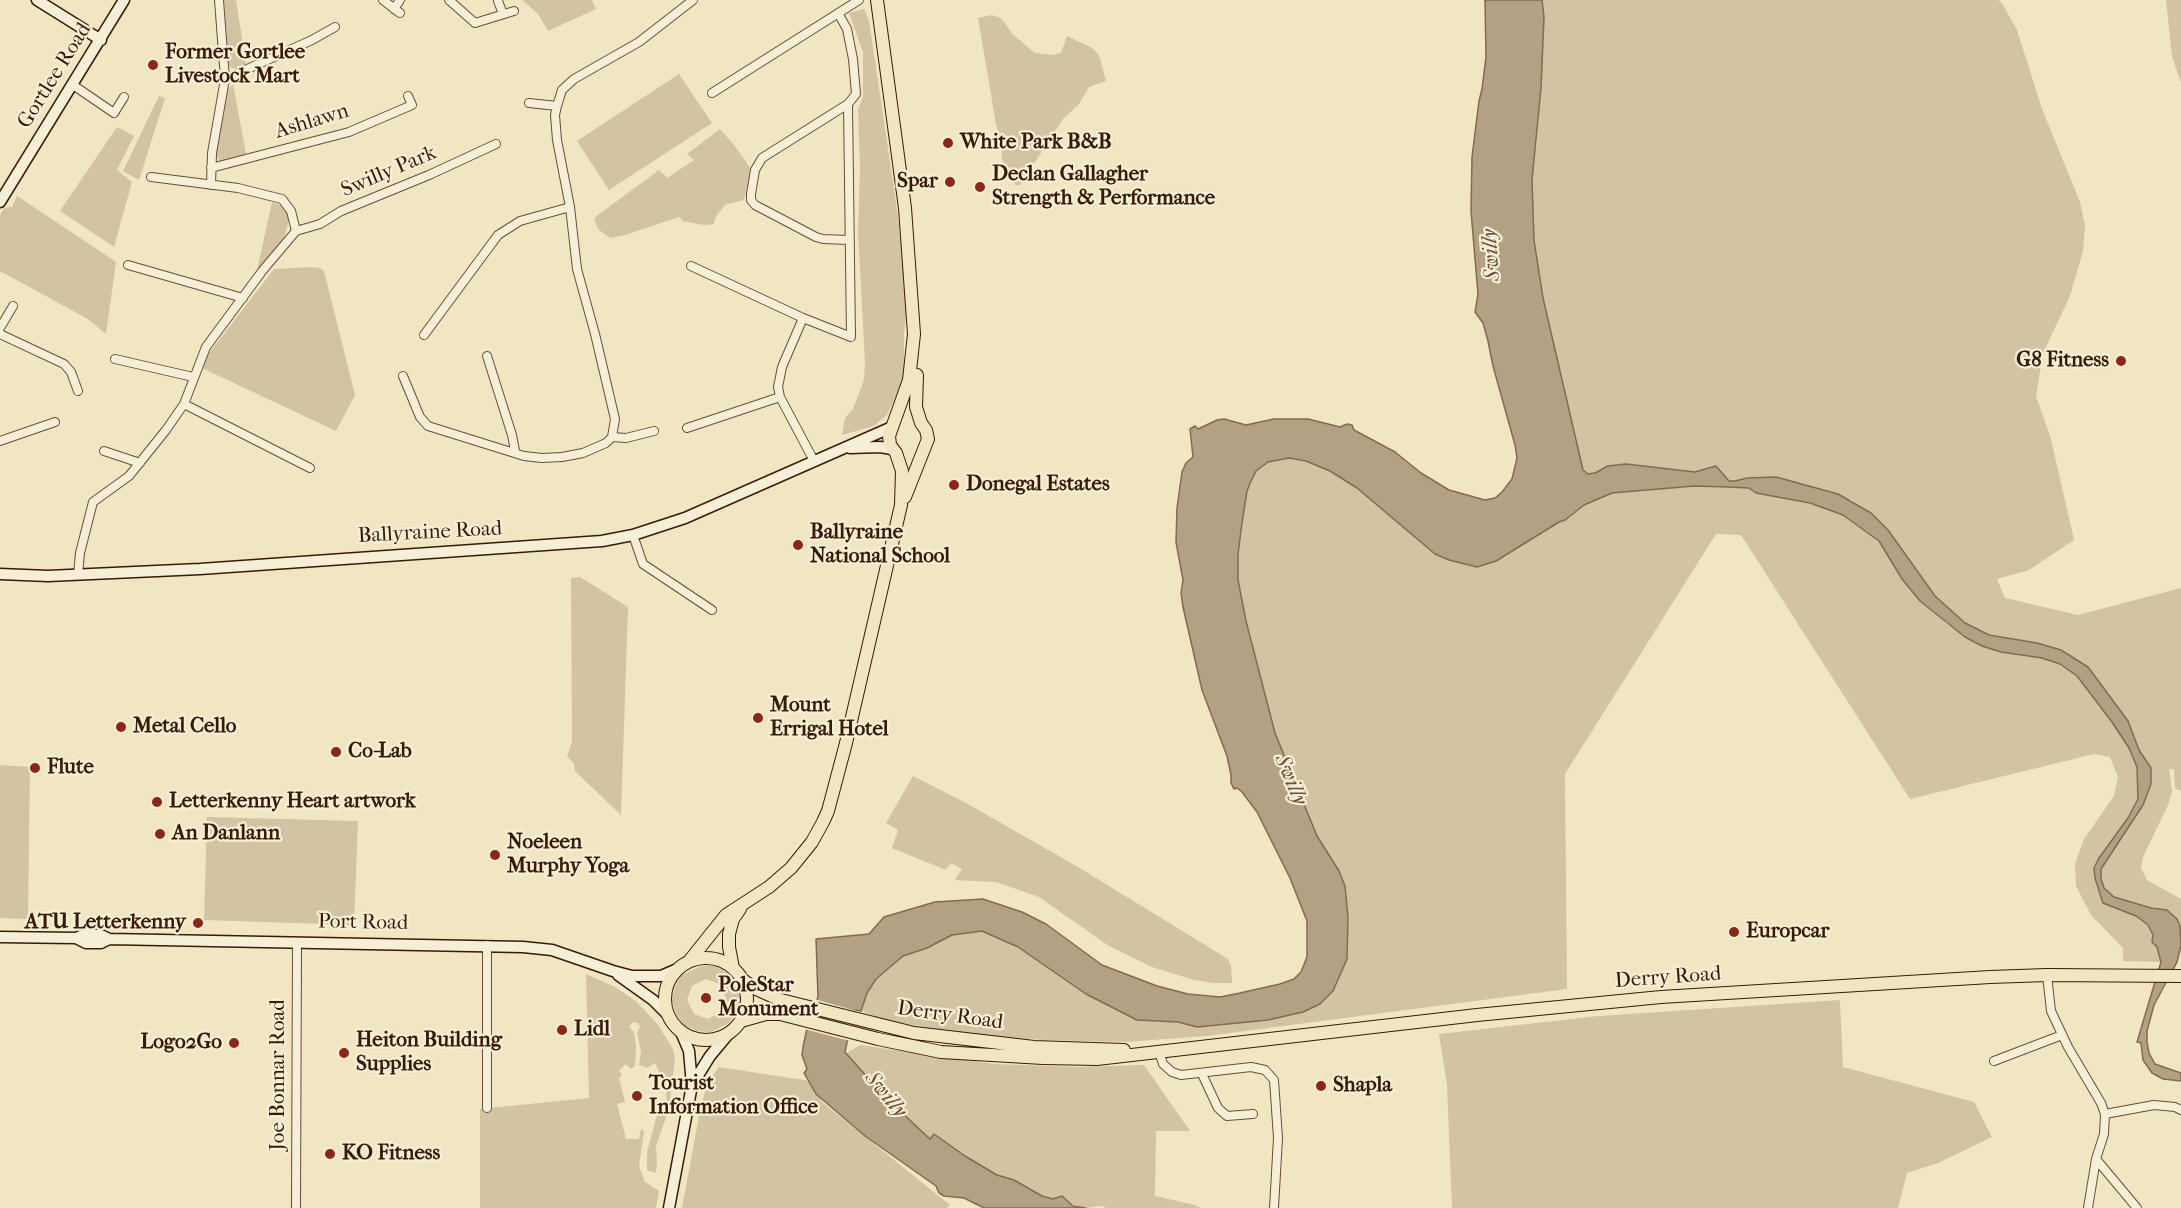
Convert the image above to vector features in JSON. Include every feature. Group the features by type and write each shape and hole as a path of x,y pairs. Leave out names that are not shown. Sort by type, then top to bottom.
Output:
{"main road":[{"path":"37,0 101,40"},
{"name":"Gortlee Road","path":"0,202 77,87 124,0"},
{"path":"613,971 632,976 666,975 690,960 721,919 769,887 798,860 818,833 828,811 901,505 928,435 921,423 916,406 917,368 905,208 877,0"},
{"path":"901,505 902,471 888,438 908,386 914,350"},
{"path":"893,426 906,418 913,418 921,423"},
{"name":"Ballyraine Road","path":"0,574 78,575 278,565 341,558 602,541 633,535 685,518 893,426"},
{"path":"844,448 880,447 910,457 924,449"},
{"path":"734,968 729,947 729,934 734,919 743,905"},
{"name":"Port Road","path":"0,937 76,938 85,934 101,935 109,939 487,945 552,950 613,971"},
{"path":"690,960 714,958 734,968 743,980 747,1001 741,1021 710,1056 692,1085"},
{"path":"668,1015 665,1006 665,989 675,970"},
{"path":"613,971 653,1000 668,1015 681,1032 689,1051 692,1085 669,1208"},
{"name":"Derry Road","path":"743,980 804,1013 867,1036 942,1052 1023,1058 1097,1059 1661,997 2047,975 2180,976"},
{"name":"Derry Road","path":"741,1021 771,1013 804,1013 870,1023 914,1033 993,1043 1034,1047 1159,1051"},
{"path":"681,1032 702,1040 717,1039 730,1032"}],"street":[{"path":"211,185 211,168 225,79 219,0"},
{"path":"382,0 397,11 400,0"},
{"path":"449,0 475,23 514,11"},
{"path":"498,0 503,14"},
{"path":"403,376 420,417 428,426 524,456 562,457 583,453 606,443 612,437 615,419 577,269 570,207 557,140 555,115 562,90 574,79 639,42 693,0"},
{"path":"712,93 860,0"},
{"path":"838,13 847,29 850,43 856,90 854,97 848,104 762,158 755,170 751,200 755,205 816,237 849,240"},
{"path":"225,79 312,40 335,27"},
{"path":"77,87 114,113 124,97"},
{"name":"Ashlawn","path":"211,168 349,132 412,105 408,96"},
{"path":"529,103 557,106"},
{"path":"691,266 803,318 850,337 848,104"},
{"name":"Swilly Park","path":"296,231 320,224 340,212 496,144"},
{"path":"78,575 80,554 93,502 117,486 141,463 184,404 206,347 296,231 291,212 282,199 238,188 151,177"},
{"path":"424,335 498,235 520,221 570,207"},
{"path":"128,265 243,298"},
{"path":"0,328 14,306"},
{"path":"803,318 782,367 778,387 780,397 814,461"},
{"path":"0,334 64,364 71,372 78,390"},
{"path":"487,356 512,435 515,452"},
{"path":"115,359 193,377"},
{"path":"687,428 780,397"},
{"path":"184,404 310,468"},
{"path":"0,441 55,422"},
{"path":"612,437 626,438 654,431"},
{"path":"104,452 141,463"},
{"path":"633,535 643,564 712,610"},
{"name":"Joe Bonnar Road","path":"296,1208 297,942"},
{"path":"487,945 487,1108"},
{"path":"2047,975 2050,1011 2105,1114 2104,1134 2096,1159 2088,1208"},
{"path":"1994,1061 2062,1035"},
{"path":"1159,1051 1163,1064 1181,1076 1251,1067 1265,1070 1274,1080 1278,1138 1274,1208"},
{"path":"1202,1074 1218,1108 1227,1116 1253,1114"},
{"path":"2105,1114 2154,1105 2175,1107 2181,1110"},
{"path":"2096,1159 2137,1208"}],"shaded area":[{"path":"224,0 236,0 246,64 239,68 232,68 229,65"},
{"path":"522,0 592,0 596,9 548,31 538,14"},
{"path":"1542,0 1998,0 2002,3 2017,30 2042,109 2080,202 2085,226 2083,251 2070,296 2043,353 2036,396 2051,439 2074,540 2029,570 1997,579 2005,598 2078,615 2181,588 2181,791 2175,788 2174,769 2169,769 2172,791 2168,805 2143,857 2141,868 2147,880 2181,899 2181,929 2168,910 2152,908 2114,897 2104,888 2101,879 2101,869 2143,805 2151,768 2139,750 2128,721 2105,689 2037,643 1989,635 1965,623 1935,596 1888,530 1871,513 1851,500 1743,478 1728,481 1720,469 1695,472 1626,464 1608,466 1588,474 1583,470 1543,298 1534,240 1532,180 1538,128 1544,17"},
{"path":"2166,0 2181,0 2181,83 2172,56"},
{"path":"864,9 869,20 898,216 907,308 904,334 904,378 887,415 874,426 842,435 845,418 853,409 864,380 865,363 858,232 860,168 858,109 863,97 863,52 849,13"},
{"path":"992,15 1000,18 1012,34 1035,53 1053,55 1061,53 1067,36 1092,48 1099,55 1106,81 1089,87 1079,104 1063,119 1020,185 1015,185 1002,159 978,18"},
{"path":"679,74 712,123 609,190 577,141"},
{"path":"233,84 246,154 220,161 216,155 227,90"},
{"path":"159,96 165,98 139,180 123,171"},
{"path":"117,127 134,136 117,170 132,182 114,247 60,211"},
{"path":"720,129 751,169 744,200 725,205 716,216 714,224 704,225 683,221 679,217 610,238 598,229 594,218 659,170 667,178 694,160 687,154"},
{"path":"17,196 116,262 106,334 88,319 0,271 0,215 4,208 12,207"},
{"path":"272,202 284,207 289,217 287,227 284,238 256,275"},
{"path":"311,267 324,271 355,395 336,431 202,368 209,353 274,269"},
{"path":"1289,458 1306,461 1330,471 1357,488 1435,554 1477,567 1496,561 1565,520 1584,505 1612,493 1694,486 1749,488 1756,493 1810,503 1843,515 1879,541 1920,601 1947,624 1982,646 2060,664 2077,676 2112,722 2129,748 2137,767 2138,799 2128,818 2099,858 2100,893 2103,903 2136,916 2148,925 2158,947 2161,962 2123,961 2123,948 2091,915 2076,886 2075,864 2084,839 2114,796 2118,777 2110,757 2094,754 1910,799 1741,535 1716,534 1565,774 1567,989 1207,1036 1125,1042 964,1035 882,1019 861,1011 867,993 876,979 903,956 927,948 952,935 982,931 1018,947 1137,1020 1178,1022 1197,1027 1333,991 1347,959 1348,917 1345,887 1339,871 1317,836 1275,733 1246,621 1238,580 1241,530 1247,491 1251,481 1256,471 1268,462"},
{"path":"580,577 628,607 621,815 575,771 574,763 567,757 572,741 571,578"},
{"path":"0,765 30,767 28,919 0,918"},
{"path":"913,776 966,803 1078,867 1228,959 1231,966 1232,983 1194,980 1152,967 1109,946 1039,897 996,882 955,880 962,869 951,863 946,870 892,848 898,830 886,823"},
{"path":"207,817 358,821 354,925 204,920"},
{"path":"701,966 715,966 727,973 736,984 740,997 737,1011 729,1023 711,1032 697,1031 684,1025 676,1014 672,1000 675,987 682,975","holes":["706,979 720,984 726,998 721,1012 708,1019 694,1014 687,1000 692,986"]},
{"path":"586,974 615,987 636,1001 658,1025 673,1049 675,1058 669,1109 656,1146 656,1173 647,1170 647,1152 658,1111 667,1111 666,1087 655,1063 647,1068 639,1065 641,1052 637,1032 640,1027 638,1023 633,1022 629,1027 634,1032 635,1066 631,1069 626,1064 619,1070 622,1075 619,1078 625,1102 617,1104 626,1139 639,1139 641,1129 644,1131 639,1166 645,1182 659,1191 656,1208 480,1208 480,1109 589,1098"},
{"path":"1840,1000 1843,1067 1974,1102 1992,1137 1938,1163 1907,1173 1898,1208 1452,1208 1447,1085 1439,1034 1598,1016"},
{"path":"860,1045 994,1064 1077,1067 1144,1065 1190,1131 1156,1131 1155,1196 1201,1208 1107,1208 1101,1206 1086,1208 1042,1196 1014,1180 998,1175 965,1156 934,1134 930,1139 884,1096 847,1053"},
{"path":"719,1067 810,1081 822,1102 950,1205 947,1208 682,1208 707,1084"}],"water":[{"name":"Swilly","path":"1485,0 1542,0 1544,17 1541,88 1532,180 1534,240 1543,298 1583,470 1588,474 1608,466 1626,464 1695,472 1716,466 1729,481 1776,477 1838,494 1871,513 1888,530 1935,596 1965,623 1989,635 2037,643 2061,650 2088,667 2128,721 2139,750 2151,768 2151,784 2143,805 2101,869 2101,879 2104,888 2114,897 2151,908 2167,910 2177,919 2180,926 2181,946 2177,962 2154,1005 2147,1031 2147,1042 2149,1053 2155,1064 2181,1073 2181,1081 2163,1079 2152,1073 2143,1060 2141,1043 2137,1042 2161,962 2157,947 2152,942 2153,935 2148,925 2136,916 2103,903 2095,878 2094,868 2099,858 2128,818 2138,799 2137,767 2129,748 2112,722 2077,676 2060,664 2042,658 2001,652 1965,637 1920,601 1902,579 1879,541 1843,515 1810,503 1756,493 1749,488 1694,486 1612,493 1584,505 1565,520 1496,561 1477,567 1435,554 1357,488 1330,471 1306,461 1289,458 1268,462 1256,471 1251,481 1247,491 1241,530 1238,580 1246,621 1275,733 1317,836 1339,871 1345,886 1348,917 1347,959 1333,991 1320,1004 1303,1012 1268,1020 1197,1027 1178,1022 1137,1020 1086,994 1018,947 982,931 952,935 927,948 903,956 876,979 867,993 861,1011 854,1010 845,1052 884,1096 930,1139 934,1134 997,1175 1014,1180 1042,1196 1053,1199 1062,1196 1073,1206 1086,1208 984,1208 964,1198 944,1196 939,1193 936,1186 865,1136 816,1094 804,1073 807,1069 802,1055 803,1047 809,1019 818,997 816,939 869,934 884,917 935,902 983,899 1022,912 1046,924 1102,965 1157,986 1188,994 1220,997 1280,984 1294,979 1301,972 1307,957 1307,921 1290,878 1257,812 1242,792 1237,788 1234,789 1231,783 1227,756 1202,690 1183,607 1181,593 1183,580 1176,542 1177,508 1182,472 1186,463 1193,457 1190,429 1195,426 1198,429 1224,419 1246,425 1274,419 1308,419 1340,427 1347,424 1395,452 1421,473 1449,490 1485,500 1495,498 1512,479 1517,458 1515,445 1483,323 1475,312 1478,294 1471,211 1472,157 1486,57"}],"pier":[{"path":"814,999 864,1013 856,1014 850,1041 804,1029"}],"place":[{"name":"Former Gortlee Livestock Mart","path":"153,65"},
{"name":"White Park B&B","path":"948,143"},
{"name":"Spar","path":"950,182"},
{"name":"Declan Gallagher Strength & Performance","path":"980,187"},
{"name":"G8 Fitness","path":"2121,361"},
{"name":"Donegal Estates","path":"954,485"},
{"name":"Ballyraine National School","path":"798,545"},
{"name":"Mount Errigal Hotel","path":"758,718"},
{"name":"Metal Cello","path":"121,727"},
{"name":"Co-Lab","path":"336,752"},
{"name":"Flute","path":"35,768"},
{"name":"Letterkenny Heart artwork","path":"157,802"},
{"name":"An Danlann","path":"160,834"},
{"name":"Noeleen Murphy Yoga","path":"495,855"},
{"name":"ATU Letterkenny","path":"198,923"},
{"name":"Europcar","path":"1734,932"},
{"name":"PoleStar Monument","path":"706,998"},
{"name":"Lidl","path":"562,1030"},
{"name":"Logo2Go","path":"234,1043"},
{"name":"Heiton Building Supplies","path":"344,1053"},
{"name":"Shapla","path":"1321,1086"},
{"name":"Tourist Information Office","path":"637,1096"},
{"name":"KO Fitness","path":"330,1154"}]}
